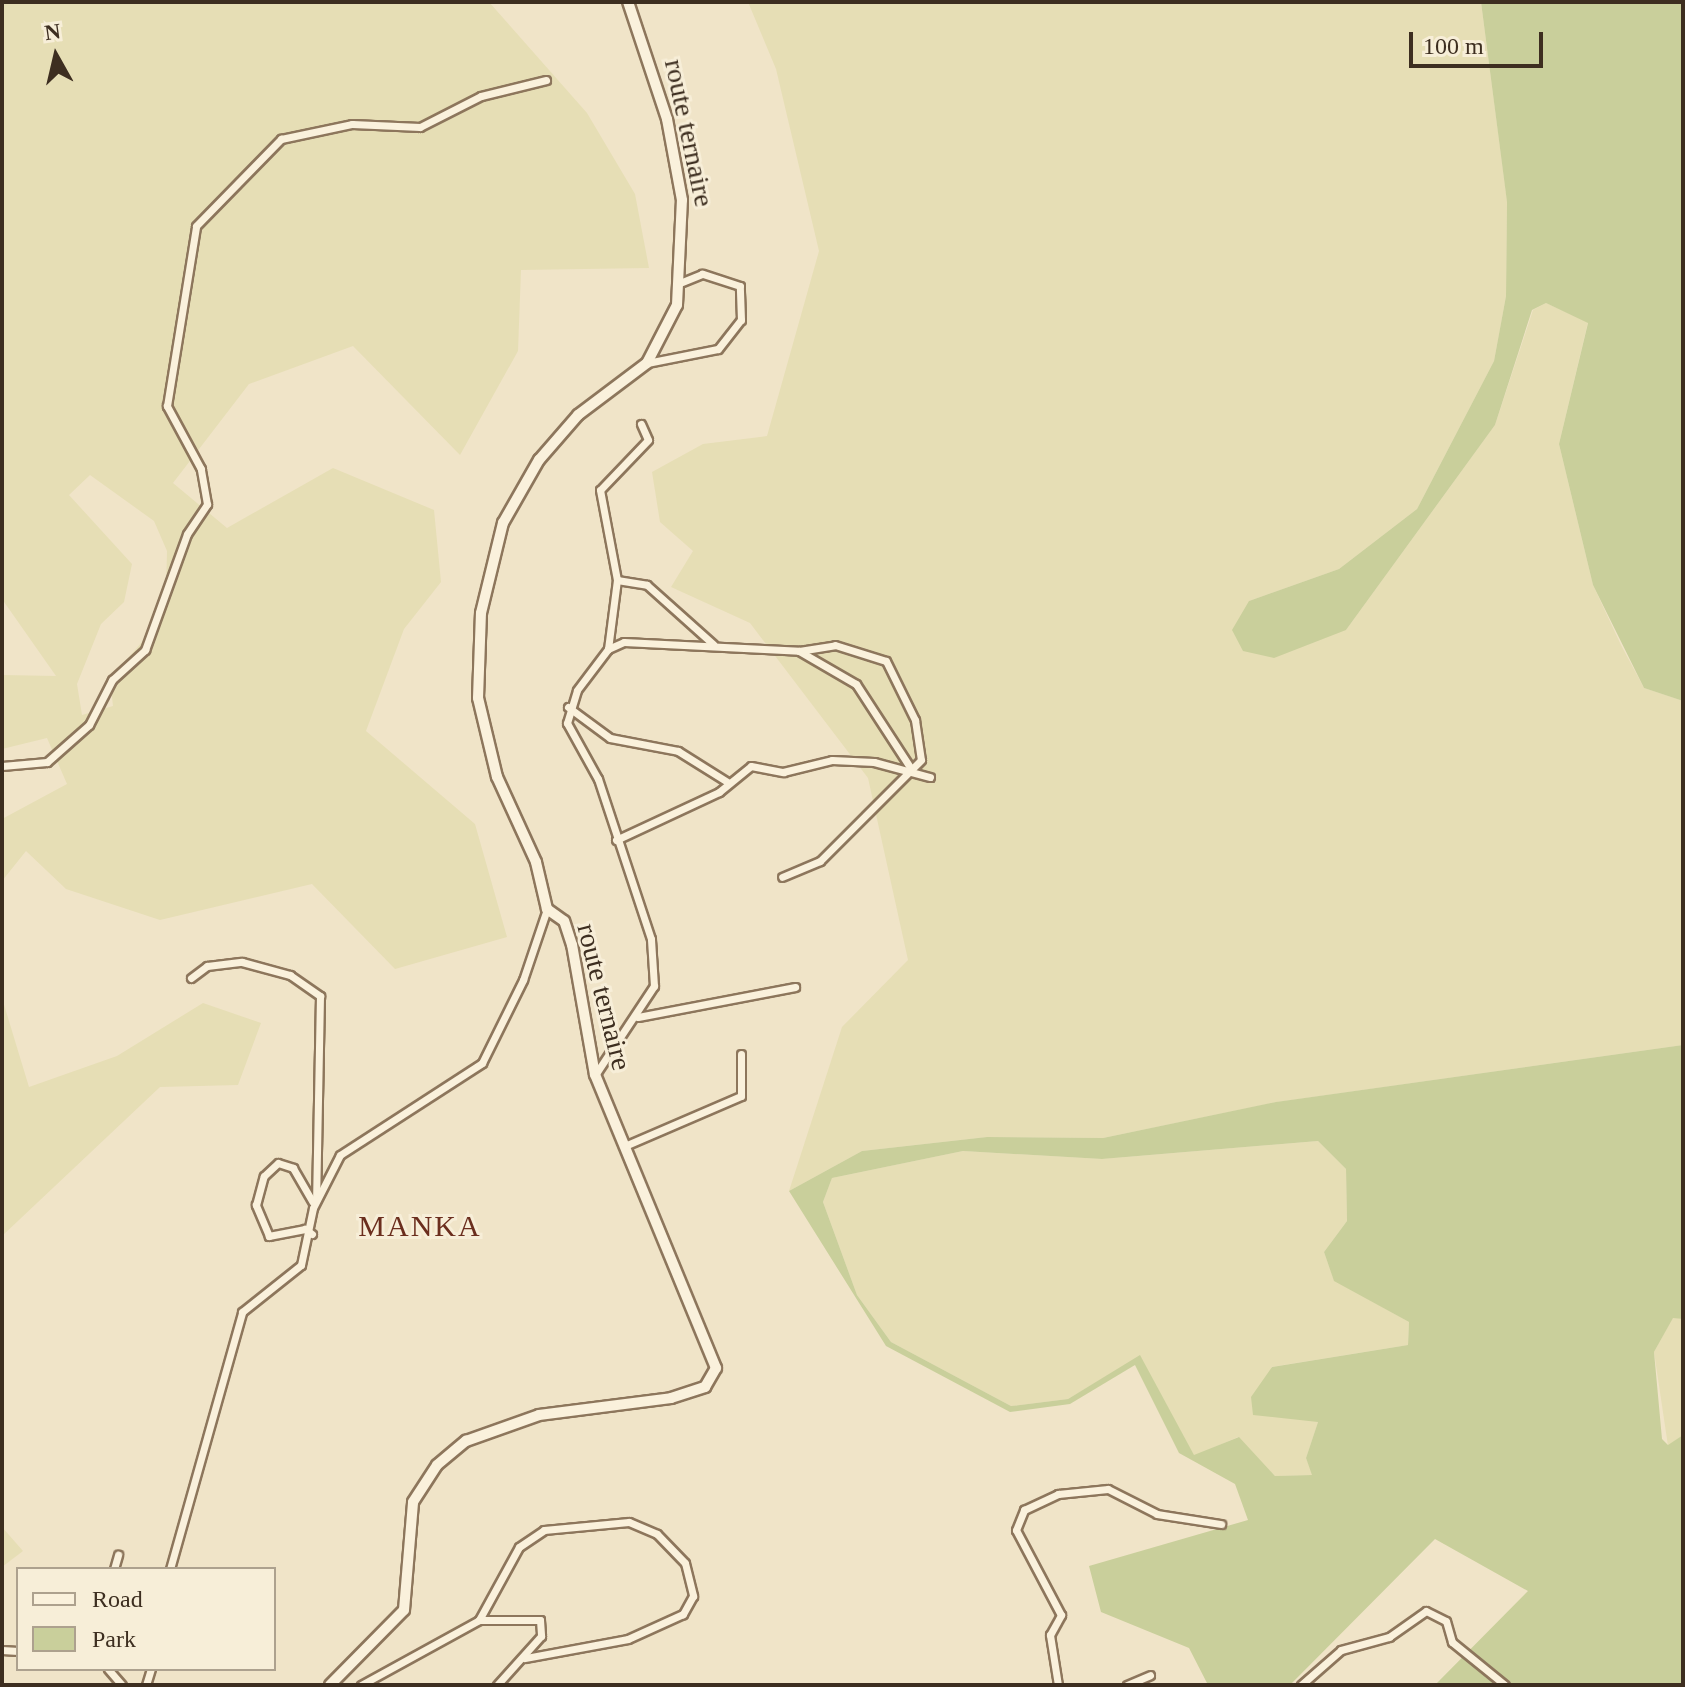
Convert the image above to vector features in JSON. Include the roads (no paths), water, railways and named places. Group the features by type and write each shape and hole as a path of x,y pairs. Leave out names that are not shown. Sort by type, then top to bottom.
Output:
{"street":[{"name":"route ternaire","path":"330,1685 404,1610 413,1502 427,1476 466,1441 539,1415 671,1398 713,1378 710,1342 595,1075 572,945 564,921 547,909 536,862 482,732 481,613 503,523 539,460 578,415 647,363 669,326 680,283 682,200 667,119 628,2"},
{"path":"2,766 47,762 81,735 112,680 145,650 187,534 207,504 201,469 167,406 196,226 281,139 352,124 420,127 481,96 546,80"},
{"path":"647,363 718,349 741,320 740,286 702,274 680,283"},
{"path":"595,1075 638,1017 654,986 651,939 598,779 567,723 568,707 608,649 617,580 600,490 648,440 641,424"},
{"path":"617,580 647,585 713,644"},
{"path":"608,649 624,642 713,644 799,651 855,646 886,661 923,751 883,804 820,861 782,877"},
{"path":"799,651 866,695 869,711 905,750 907,769"},
{"path":"568,707 610,738 678,751 729,783"},
{"path":"616,840 729,783 751,766 783,772 832,760 907,769 930,777"},
{"path":"313,1208 352,1143 448,1092 482,1063 523,980 547,909"},
{"path":"171,1567 239,1319 254,1299 290,1278 312,1234 313,1208 321,1179 320,996 290,975 242,962 207,966 191,978"},
{"path":"638,1017 795,987"},
{"path":"627,1145 744,1094 741,1054"},
{"path":"312,1234 305,1229 276,1239 262,1229 258,1193 273,1164 293,1168 313,1208"},
{"path":"1058,1685 1050,1635 1061,1615 1016,1530 1024,1510 1058,1494 1108,1489 1157,1514 1221,1524"},
{"path":"479,1620 519,1547 544,1530 629,1522 657,1534 685,1563 693,1596 683,1614 628,1639 525,1658"},
{"path":"115,1567 118,1555"},
{"path":"1301,1685 1341,1650 1389,1637 1426,1611 1446,1621 1452,1642 1505,1685"},
{"path":"361,1685 479,1620 540,1620 544,1630 525,1658 497,1685"},
{"path":"1127,1685 1150,1675"}],"district":[{"name":"MANKA","path":"420,1226"}]}
